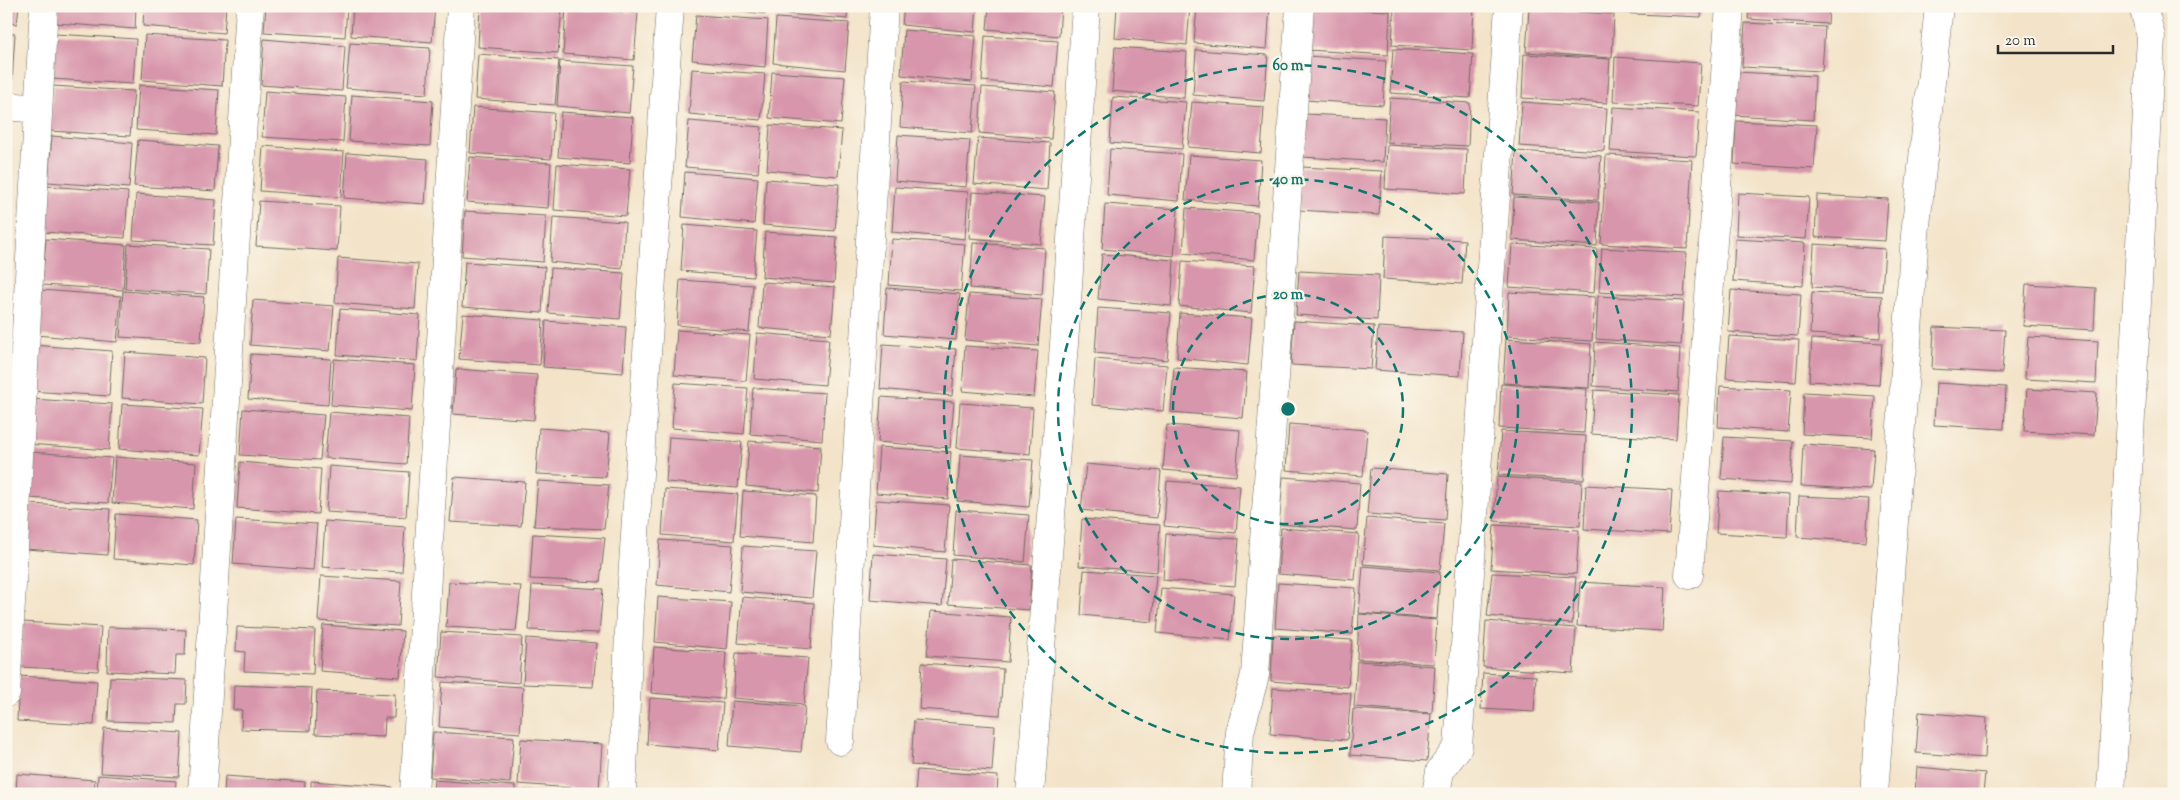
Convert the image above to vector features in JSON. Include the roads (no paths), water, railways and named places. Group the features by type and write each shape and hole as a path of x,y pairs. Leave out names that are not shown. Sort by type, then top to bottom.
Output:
{"street":[{"path":"6,693 44,6"},
{"path":"202,794 250,6"},
{"path":"414,794 461,6"},
{"path":"622,794 630,610 670,6"},
{"path":"840,740 884,6"},
{"path":"1030,794 1066,317 1086,6"},
{"path":"1236,794 1240,732 1255,675 1300,6"},
{"path":"1436,794 1440,771 1458,747 1509,6"},
{"path":"1689,575 1730,6"},
{"path":"1874,794 1915,235 1939,6"},
{"path":"2111,794 2151,37 2142,6"},
{"path":"6,106 38,109"}]}
